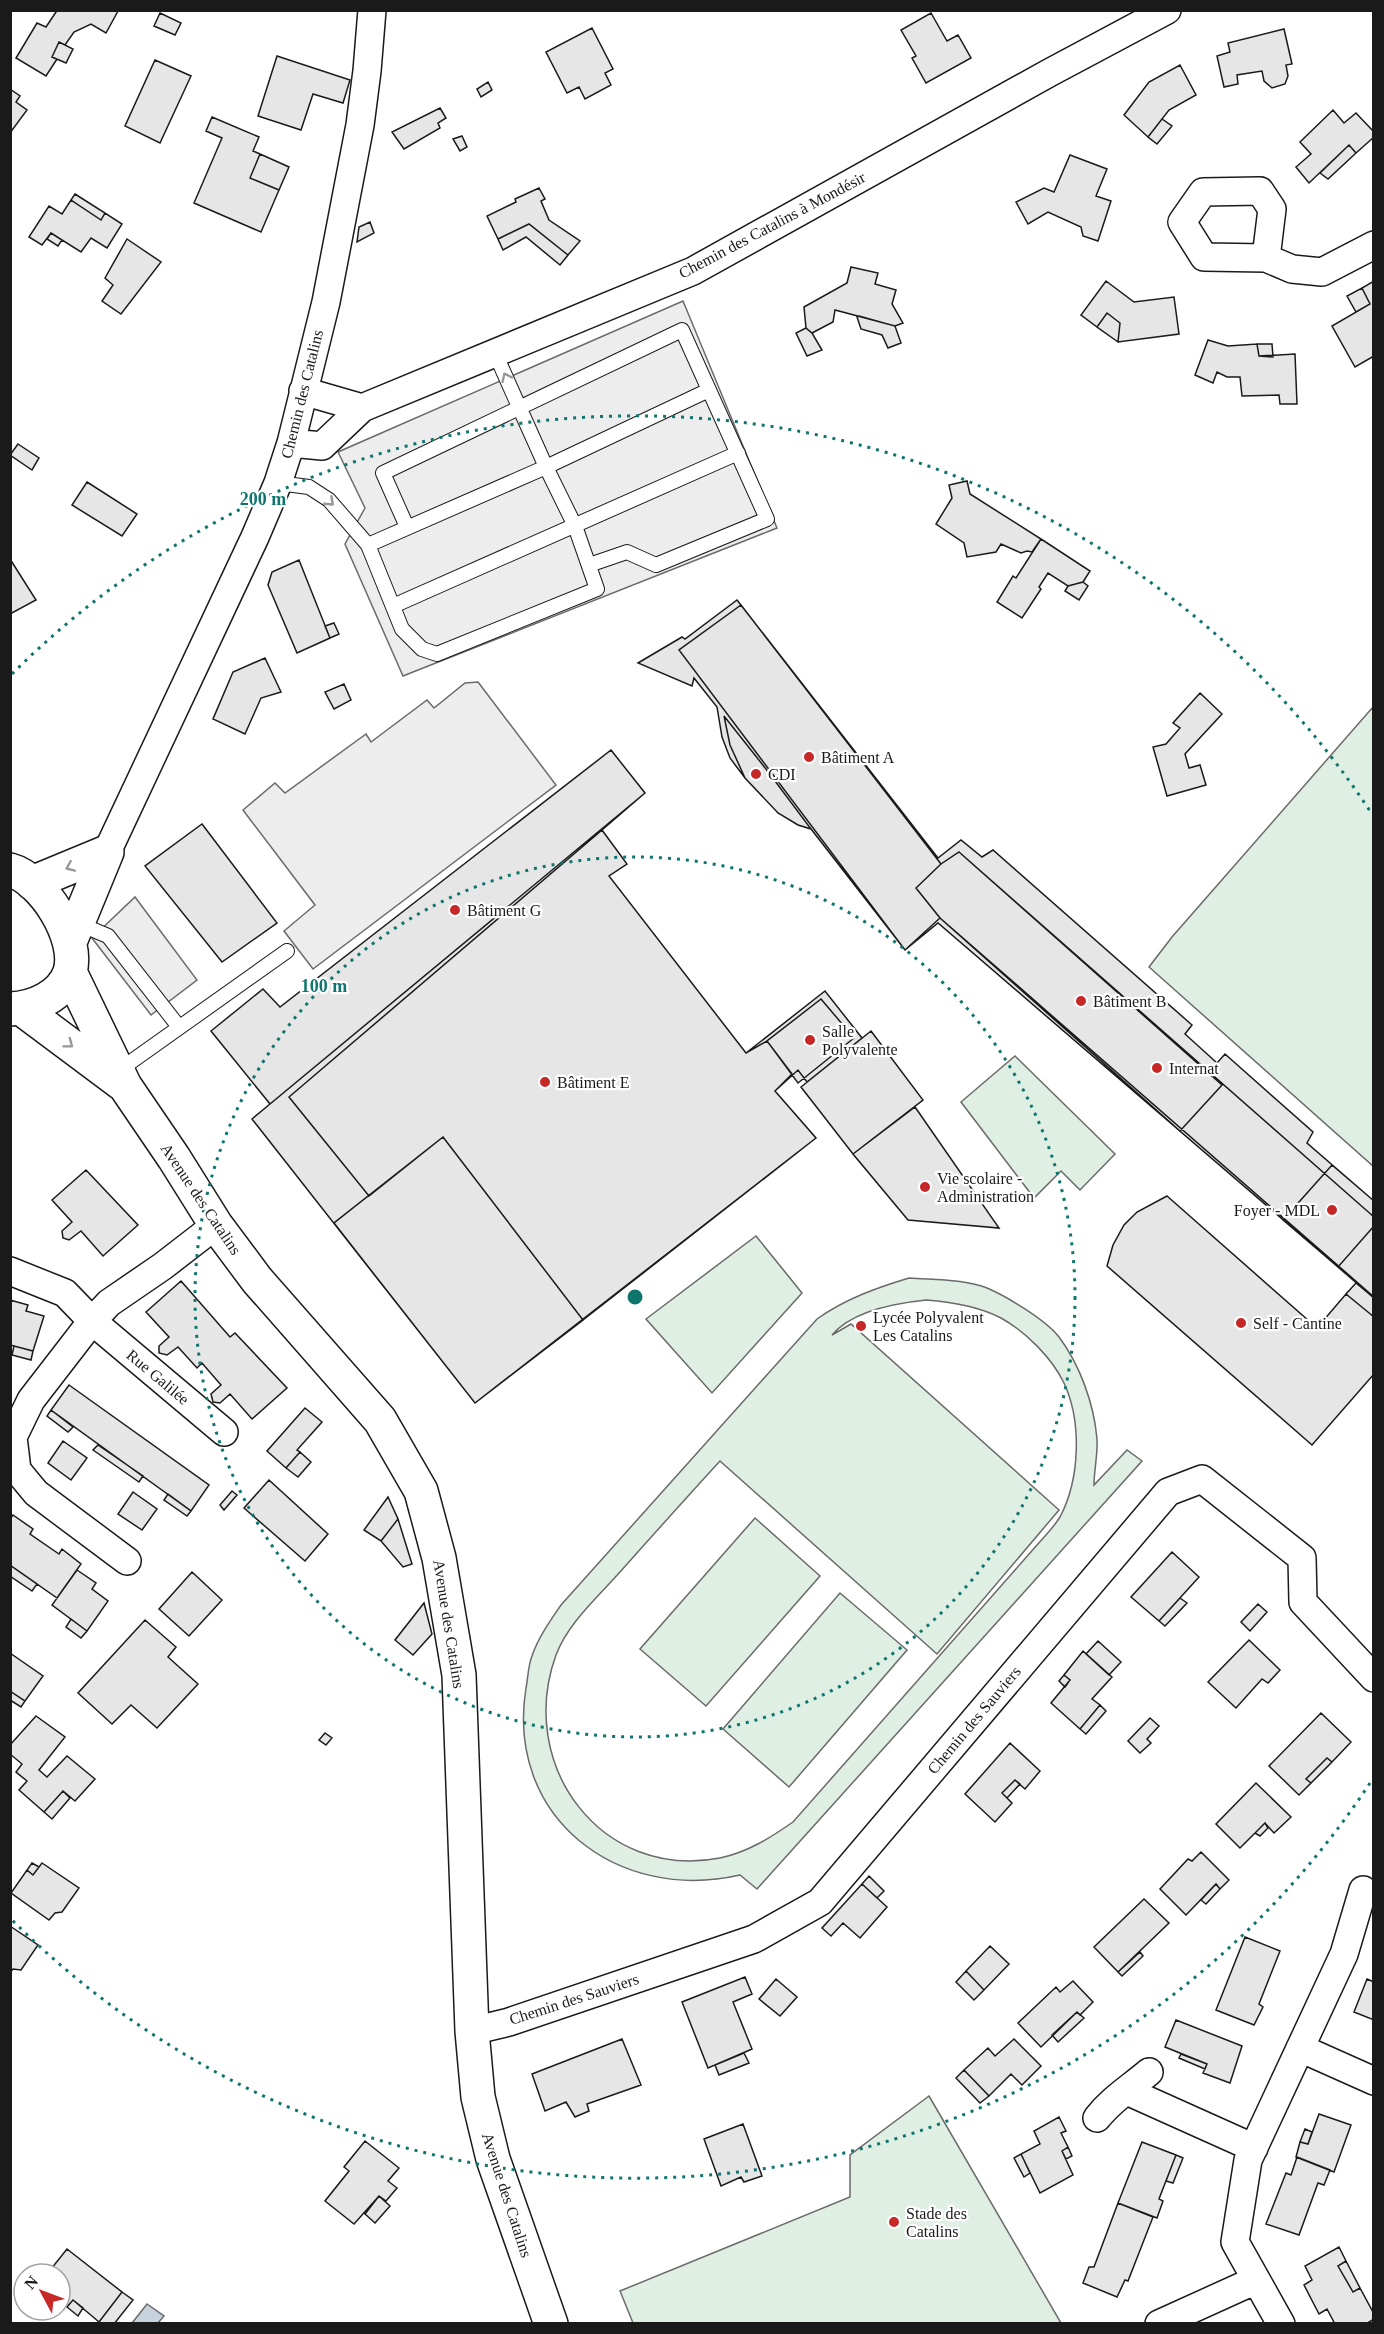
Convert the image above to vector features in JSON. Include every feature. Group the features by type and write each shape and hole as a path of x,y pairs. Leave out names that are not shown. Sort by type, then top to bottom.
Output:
{"street":[{"name":"Chemin des Catalins à Mondésir","path":"291,443 322,446 362,408 693,271 1048,73 1167,10"},
{"name":"Chemin des Catalins","path":"107,852 255,537 278,483 291,443 326,302 360,125 368,70 372,11"},
{"path":"1266,258 1292,269 1322,272 1374,245"},
{"path":"303,391 362,408"},
{"path":"21,877 107,852"},
{"path":"16,1009 49,998 72,946 107,852"},
{"name":"Avenue des Catalins","path":"21,877 52,906 62,923 121,1078 216,1225 257,1280 380,1420 421,1491 439,1558 459,1676 472,2031 478,2097 493,2159 551,2324"},
{"name":"Avenue des Catalins","path":"16,1009 121,1078"},
{"path":"128,1561 36,1492 17,1470 12,1437 31,1400 92,1321 109,1303 163,1266 216,1225"},
{"name":"Rue Galilée","path":"10,1272 65,1293 92,1321 224,1432"},
{"name":"Chemin des Sauviers","path":"472,2031 508,2022 754,1939 820,1902 1168,1492 1192,1482 1202,1479 1302,1558 1304,1602 1374,1678"},
{"path":"1281,2324 1235,2242 1248,2160 1344,1954 1363,1890"},
{"path":"1300,2048 1374,2081"},
{"path":"1097,2118 1110,2101 1149,2072"},
{"path":"1126,2091 1254,2148"},
{"path":"1159,2324 1256,2280"}],"lane":[{"path":"407,527 383,473 521,409 682,330 767,519 656,565 627,552 589,565"},
{"path":"278,483 309,487 329,500 368,545 402,628 422,649 437,654 597,589 575,526 495,353"},
{"path":"368,545 546,467 709,390"},
{"path":"393,606 738,453"},
{"path":"72,946 108,936 179,1028"},
{"path":"121,1078 179,1028 287,951"}],"green space":[{"path":"1373,707 1373,1166 1149,967 1172,937"},
{"path":"1015,1056 1115,1154 1080,1190 1061,1171 1034,1198 961,1102"},
{"path":"756,1236 802,1293 712,1393 646,1319"},
{"path":"909,1278 948,1280 978,1285 1036,1316 1053,1330 1067,1348 1085,1385 1093,1412 1097,1439 1094,1485 1127,1450 1142,1461 757,1889 740,1875 695,1880 652,1876 613,1862 579,1841 552,1812 533,1776 524,1735 528,1672 538,1643 561,1605 817,1319 850,1300","holes":["926,1300 955,1303 1001,1318 1037,1346 1053,1364 1070,1398 1076,1433 1072,1486 1060,1517 793,1822 776,1834 740,1852 720,1858 677,1860 639,1851 605,1833 578,1806 559,1774 548,1736 547,1696 556,1655 561,1643 584,1611 720,1461 937,1654 1059,1510 851,1324 832,1335 863,1314 889,1306"]},
{"path":"755,1518 820,1576 706,1706 640,1649"},
{"path":"840,1593 907,1650 789,1787 723,1729"},
{"name":"Stade des Catalins","path":"929,2096 1061,2323 633,2323 620,2291 850,2197 850,2155"}],"shaded area":[{"path":"683,301 777,528 403,676 345,544 365,508 338,452"},
{"path":"478,682 556,785 313,969 284,931 315,905 243,810 275,783 285,793 366,734 371,742 427,700 434,708 465,683"},
{"path":"135,897 197,980 151,1015 92,938"},
{"path":"147,2304 164,2316 158,2323 132,2323"}],"building":[{"path":"54,10 118,11 106,33 91,24 74,32 65,45 59,42 52,57 57,59 46,76 16,58 37,23 46,27 56,12"},
{"path":"160,13 181,23 175,35 154,26"},
{"path":"931,13 947,41 958,35 971,58 926,83 912,58 916,56 901,30"},
{"path":"592,28 613,69 605,73 611,85 585,99 579,87 567,93 546,52"},
{"path":"1284,29 1292,64 1286,65 1288,76 1285,84 1272,88 1264,81 1262,71 1237,75 1238,84 1224,87 1217,56 1230,52 1228,43"},
{"path":"59,42 73,49 66,63 52,57"},
{"path":"277,56 350,80 343,103 313,94 301,130 258,116"},
{"path":"155,60 191,76 160,143 125,126"},
{"path":"1180,65 1196,95 1169,110 1148,137 1124,115 1149,82"},
{"path":"488,82 492,90 481,97 477,89"},
{"path":"10,89 20,96 16,102 27,110 10,133"},
{"path":"440,108 446,118 438,123 440,128 404,149 392,132"},
{"path":"1333,110 1344,123 1356,113 1374,132 1374,137 1356,153 1349,145 1309,183 1296,167 1311,154 1300,142"},
{"path":"212,117 259,137 253,151 260,154 250,178 279,190 261,232 194,203 222,138 206,131"},
{"path":"1162,119 1172,126 1157,144 1148,137"},
{"path":"462,136 467,147 460,151 453,139"},
{"path":"1349,145 1356,153 1328,179 1320,173"},
{"path":"260,154 289,167 279,190 250,178"},
{"path":"1070,155 1107,169 1096,196 1111,201 1098,241 1083,236 1081,227 1048,212 1028,224 1016,202 1044,188 1054,192"},
{"path":"539,188 545,199 541,201 549,220 580,241 568,255 529,224 498,239 487,216"},
{"path":"75,194 105,213 101,220 71,200"},
{"path":"71,200 101,220 105,213 122,224 107,248 91,238 81,252 51,233 42,245 29,237 49,206 62,214"},
{"path":"370,222 374,233 357,242 359,227"},
{"path":"529,224 568,255 560,265 526,237 503,250 498,239"},
{"path":"51,233 62,240 58,246 47,239"},
{"path":"127,239 161,262 121,314 102,301 113,285 105,278"},
{"path":"851,267 878,273 875,284 896,290 892,304 903,323 895,326 835,310 833,322 812,333 806,328 804,307 847,283"},
{"path":"1106,281 1134,302 1174,297 1179,334 1118,342 1120,323 1107,313 1097,327 1081,315"},
{"path":"1374,281 1374,356 1355,367 1332,326 1370,304 1362,288"},
{"path":"1362,288 1370,304 1356,312 1347,296"},
{"path":"1107,313 1120,323 1118,342 1097,327"},
{"path":"857,317 895,326 901,343 888,348 882,335 861,329"},
{"path":"806,328 812,333 822,350 807,356 796,333"},
{"path":"1208,340 1228,346 1257,344 1259,356 1295,354 1297,404 1280,404 1279,395 1242,396 1240,377 1227,377 1217,372 1213,383 1195,375"},
{"path":"1257,344 1272,344 1273,357 1259,356"},
{"path":"18,444 39,458 32,470 10,455"},
{"path":"967,481 970,494 1041,539 1032,552 1021,553 1001,544 996,552 967,557 964,543 936,524 952,498 949,485"},
{"path":"87,482 137,514 122,536 72,505"},
{"path":"1041,539 1090,571 1083,582 1068,586 1048,573 1039,587 1041,589 1022,618 997,602 1013,576 1016,578"},
{"path":"10,559 36,600 10,614"},
{"path":"299,560 330,638 297,653 268,585 272,572"},
{"path":"1083,582 1088,586 1079,600 1065,591 1068,586"},
{"path":"737,600 938,858 961,840 982,857 993,850 1192,1025 1185,1034 1217,1063 1225,1054 1313,1132 1307,1143 1374,1201 1374,1298 938,923 905,950 811,829 798,825 778,813 745,778 730,758 722,737 717,707 694,678 692,686 638,663 682,637 685,639"},
{"name":"Bâtiment A","path":"741,605 941,864 916,888 940,918 905,950 679,650"},
{"path":"334,623 339,634 330,638 325,626"},
{"path":"265,658 281,692 261,698 245,734 213,719 233,672"},
{"path":"344,684 351,700 334,709 325,692"},
{"path":"1200,693 1222,714 1185,754 1189,768 1200,765 1206,785 1167,796 1153,747 1166,744 1180,728 1173,723"},
{"name":"CDI","path":"724,716 811,829 798,825 778,813 745,778 730,745"},
{"name":"Bâtiment E","path":"611,750 645,793 602,830 627,864 609,876 746,1053 825,991 862,1038 807,1082 798,1070 775,1091 816,1138 475,1403 252,1119 270,1104 211,1031 263,989 280,1007"},
{"name":"Bâtiment G","path":"611,750 645,793 270,1104 211,1031 263,989 280,1007"},
{"path":"202,824 277,923 222,962 145,866"},
{"name":"Bâtiment E","path":"602,830 627,864 609,876 746,1053 767,1041 792,1074 775,1091 816,1138 583,1320 443,1137 369,1196 289,1097"},
{"name":"Bâtiment B","path":"959,852 1222,1085 1180,1131 940,918 916,888 941,864"},
{"name":"Bâtiment B","path":"959,852 1374,1217 1374,1297 940,918 916,888 941,864"},
{"name":"Salle Polyvalente","path":"821,999 854,1038 798,1083 767,1041"},
{"path":"871,1031 923,1100 853,1154 801,1087"},
{"name":"Vie scolaire - Administration","path":"915,1107 999,1228 908,1220 853,1154"},
{"path":"443,1137 583,1320 475,1403 334,1223"},
{"name":"Foyer - MDL","path":"1332,1165 1374,1201 1374,1226 1338,1267 1283,1220"},
{"path":"86,1170 138,1225 103,1256 81,1231 69,1240 63,1238 62,1231 72,1222 52,1200"},
{"name":"Self - Cantine","path":"1167,1196 1317,1328 1346,1294 1374,1317 1374,1374 1312,1445 1107,1266 1113,1245 1124,1225 1137,1212"},
{"path":"181,1281 230,1337 235,1333 287,1388 252,1419 230,1394 220,1403 213,1402 211,1394 221,1385 202,1363 197,1368 178,1347 167,1355 159,1353 159,1346 169,1337 146,1312"},
{"path":"1356,1283 1374,1298 1374,1317 1346,1294"},
{"path":"10,1300 28,1305 26,1311 44,1316 33,1351 10,1345"},
{"path":"14,1346 33,1351 31,1360 12,1355"},
{"path":"69,1385 209,1485 191,1511 51,1410"},
{"path":"305,1408 322,1422 297,1450 300,1452 286,1468 267,1451"},
{"path":"51,1410 73,1427 68,1432 47,1416"},
{"path":"63,1441 87,1458 71,1480 48,1463"},
{"path":"98,1445 143,1476 139,1482 93,1450"},
{"path":"300,1452 311,1462 298,1477 286,1468"},
{"path":"269,1480 328,1534 305,1561 244,1508"},
{"path":"232,1491 237,1495 224,1510 220,1505"},
{"path":"133,1492 157,1509 142,1530 118,1514"},
{"path":"168,1494 191,1511 187,1516 164,1500"},
{"path":"388,1497 398,1519 381,1541 364,1530"},
{"path":"13,1515 33,1529 30,1534 59,1554 62,1549 81,1564 57,1598 10,1565 10,1519"},
{"path":"398,1519 412,1564 403,1567 381,1541"},
{"path":"1172,1552 1199,1577 1159,1621 1131,1597"},
{"path":"10,1565 37,1584 32,1591 10,1576"},
{"path":"77,1570 96,1583 92,1589 108,1601 87,1631 52,1605"},
{"path":"192,1572 222,1600 189,1636 159,1609"},
{"path":"1180,1598 1187,1603 1165,1626 1159,1621"},
{"path":"424,1603 432,1634 413,1655 395,1640"},
{"path":"1258,1604 1267,1612 1250,1631 1241,1622"},
{"path":"71,1619 87,1631 81,1638 66,1627"},
{"path":"145,1620 176,1647 168,1657 198,1684 157,1728 131,1705 112,1724 78,1693"},
{"path":"1249,1640 1280,1670 1268,1683 1262,1679 1236,1708 1208,1682"},
{"path":"1098,1641 1121,1662 1109,1675 1086,1654"},
{"path":"1083,1651 1112,1677 1092,1699 1100,1705 1080,1729 1051,1703 1070,1680 1064,1675"},
{"path":"10,1653 43,1676 25,1701 10,1691"},
{"path":"1064,1675 1070,1680 1065,1687 1059,1681"},
{"path":"10,1691 25,1701 21,1707 10,1700"},
{"path":"1100,1705 1106,1711 1086,1734 1080,1729"},
{"path":"1321,1713 1351,1742 1332,1762 1327,1758 1306,1779 1311,1783 1299,1795 1269,1766"},
{"path":"36,1716 65,1737 39,1770 47,1777 67,1756 95,1779 75,1801 63,1791 44,1812 19,1790 27,1781 16,1772 22,1764 10,1754 10,1745"},
{"path":"1150,1718 1159,1726 1147,1739 1151,1743 1140,1753 1128,1741"},
{"path":"325,1733 332,1738 326,1745 319,1740"},
{"path":"1010,1743 1040,1771 1025,1789 1015,1780 1002,1793 1012,1803 995,1822 965,1794"},
{"path":"1327,1758 1332,1762 1311,1783 1306,1779"},
{"path":"1015,1780 1020,1784 1007,1798 1002,1793"},
{"path":"1256,1783 1291,1817 1274,1833 1265,1823 1240,1848 1216,1824"},
{"path":"63,1791 70,1798 52,1819 44,1812"},
{"path":"1265,1823 1268,1828 1260,1836 1255,1833"},
{"path":"1201,1852 1229,1880 1220,1889 1216,1884 1186,1915 1160,1889 1188,1859 1192,1861"},
{"path":"32,1863 39,1867 33,1875 27,1870"},
{"path":"42,1863 79,1888 62,1912 55,1913 49,1920 11,1893 27,1870 33,1875"},
{"path":"869,1876 884,1891 877,1898 862,1884"},
{"path":"862,1884 887,1907 860,1938 843,1923 831,1936 822,1928"},
{"path":"1216,1884 1220,1889 1206,1904 1201,1900"},
{"path":"1144,1899 1169,1923 1118,1972 1094,1947"},
{"path":"10,1926 38,1945 21,1970 13,1969 10,1973"},
{"path":"1245,1937 1280,1951 1259,2004 1263,2007 1254,2025 1216,2010"},
{"path":"990,1946 1009,1964 984,1990 966,1971"},
{"path":"1140,1952 1143,1956 1122,1976 1118,1972"},
{"path":"966,1971 984,1990 974,2000 956,1982"},
{"path":"745,1977 752,1994 733,2002 752,2049 708,2068 682,2002"},
{"path":"776,1979 797,1997 780,2016 759,1999"},
{"path":"1367,1979 1374,1982 1374,2020 1354,2012"},
{"path":"1073,1981 1093,2002 1080,2015 1077,2012 1041,2047 1018,2023 1056,1987 1060,1992"},
{"path":"1077,2012 1084,2018 1058,2042 1052,2035"},
{"path":"1176,2020 1242,2046 1230,2083 1203,2073 1207,2064 1165,2047"},
{"path":"622,2039 641,2085 587,2104 589,2111 575,2117 566,2102 545,2111 532,2074"},
{"path":"1014,2039 1041,2066 1022,2085 1011,2074 989,2096 964,2070 988,2048 995,2056"},
{"path":"744,2053 749,2063 719,2075 715,2065"},
{"path":"1181,2054 1207,2064 1205,2069 1179,2058"},
{"path":"964,2070 989,2096 980,2103 956,2078"},
{"path":"1319,2114 1351,2125 1334,2172 1296,2157 1300,2142 1308,2144"},
{"path":"1059,2117 1066,2131 1061,2133 1068,2147 1062,2151 1073,2175 1040,2193 1021,2154 1040,2144 1034,2131"},
{"path":"743,2124 762,2176 744,2182 741,2177 721,2186 704,2139"},
{"path":"1305,2129 1312,2132 1308,2144 1300,2142"},
{"path":"365,2141 399,2168 388,2181 397,2188 386,2201 379,2196 354,2224 325,2201 349,2171 344,2167"},
{"path":"1142,2142 1176,2155 1159,2199 1163,2201 1157,2218 1118,2203"},
{"path":"1068,2147 1072,2156 1066,2159 1062,2151"},
{"path":"1021,2154 1030,2173 1024,2177 1014,2158"},
{"path":"1176,2155 1183,2158 1173,2183 1166,2181"},
{"path":"1297,2157 1330,2170 1324,2185 1318,2183 1299,2235 1266,2224 1286,2173 1291,2175"},
{"path":"379,2196 390,2206 375,2223 365,2214"},
{"path":"1118,2203 1153,2217 1128,2281 1125,2280 1117,2297 1083,2283 1089,2267 1094,2267"},
{"path":"1339,2247 1346,2261 1338,2266 1353,2292 1360,2288 1374,2314 1374,2319 1366,2324 1335,2324 1327,2309 1319,2314 1304,2285 1312,2280 1305,2266"},
{"path":"67,2249 122,2292 99,2322 72,2301 72,2262 57,2262"},
{"path":"1346,2261 1360,2288 1353,2292 1338,2266"},
{"path":"122,2292 133,2300 114,2324 101,2324 99,2322"},
{"path":"72,2301 83,2308 78,2316 72,2311"}],"place":[{"name":"Bâtiment A","path":"809,757"},
{"name":"CDI","path":"756,774"},
{"name":"Bâtiment G","path":"455,910"},
{"name":"Bâtiment B","path":"1081,1001"},
{"name":"Salle Polyvalente","path":"810,1040"},
{"name":"Internat","path":"1157,1068"},
{"name":"Bâtiment E","path":"545,1082"},
{"name":"Vie scolaire - Administration","path":"925,1187"},
{"name":"Foyer - MDL","path":"1332,1210"},
{"name":"Self - Cantine","path":"1241,1323"},
{"name":"Lycée Polyvalent Les Catalins","path":"861,1326"},
{"name":"Stade des Catalins","path":"894,2222"}]}
